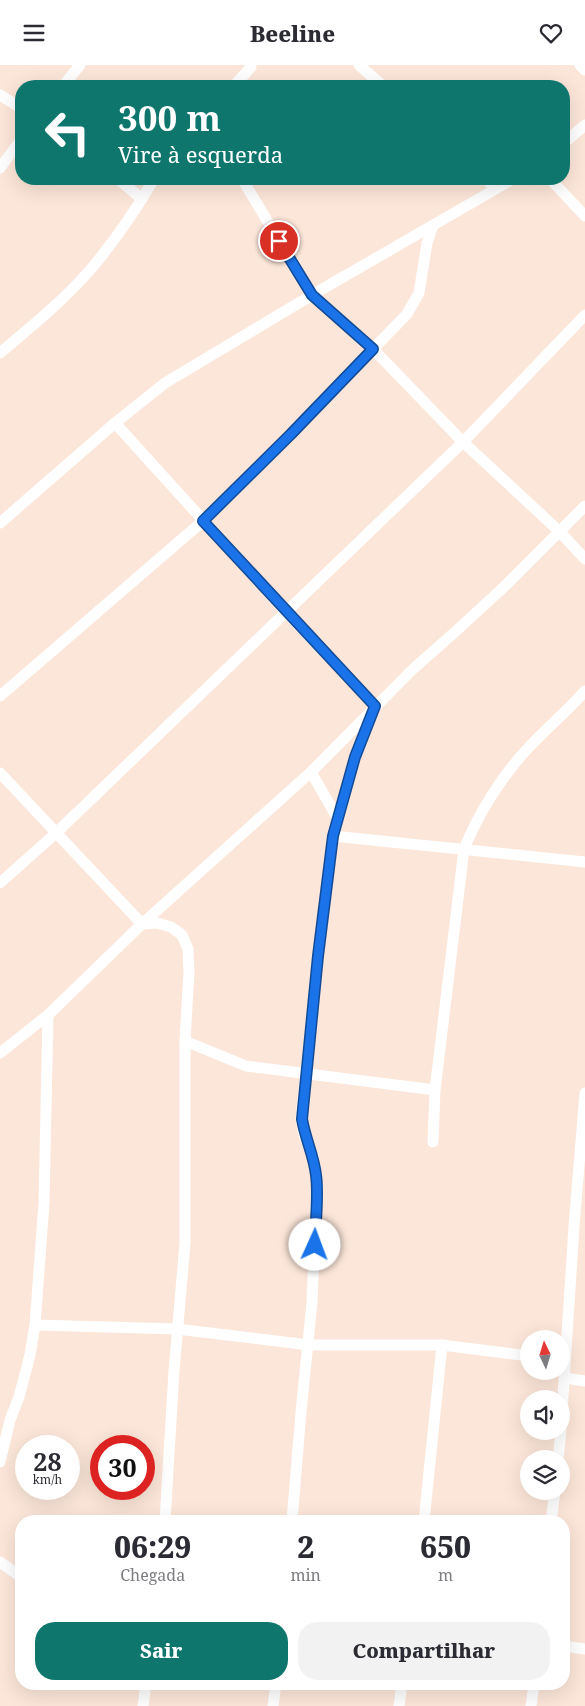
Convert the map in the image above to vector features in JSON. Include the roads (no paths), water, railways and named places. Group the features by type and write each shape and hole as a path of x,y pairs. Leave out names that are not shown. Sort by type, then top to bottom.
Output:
{"street":[{"path":"68,80 80,65"},
{"path":"359,65 376,80"},
{"path":"580,65 585,70"},
{"path":"239,80 251,67"},
{"path":"0,95 15,104"},
{"path":"570,138 585,125"},
{"path":"0,168 15,148"},
{"path":"125,185 142,199"},
{"path":"0,353 48,312 90,270 126,225 150,185"},
{"path":"246,185 312,295 373,349 463,442 560,532 585,559"},
{"path":"492,185 496,189"},
{"path":"0,523 115,423 165,383 312,295 503,185"},
{"path":"556,185 585,216"},
{"path":"0,696 203,521 291,434 406,314 420,293 427,243 433,225"},
{"path":"0,883 56,833 287,613 463,442 585,315"},
{"path":"115,423 287,613 375,706"},
{"path":"0,1053 48,1015 142,924 311,773 375,706 491,599 585,505"},
{"path":"433,1142 435,1091 464,849 470,833 493,793 528,747 585,691"},
{"path":"292,1515 309,1345 314,1270 317,1177 313,1156 304,1135 302,1119 318,956 333,836 355,757 375,706"},
{"path":"0,773 142,924"},
{"path":"311,773 338,819"},
{"path":"333,836 585,861"},
{"path":"142,924 157,923 171,927 182,935 188,949 189,972 185,1041 185,1243 177,1329 165,1515"},
{"path":"0,1462 5,1422 19,1397 30,1355 35,1325 44,1203 48,1015"},
{"path":"185,1041 246,1066 435,1091"},
{"path":"566,1330 585,1093"},
{"path":"35,1325 177,1329 309,1345 442,1345 520,1355"},
{"path":"425,1515 442,1345"},
{"path":"570,1379 585,1381"},
{"path":"553,1515 554,1500"},
{"path":"0,1562 15,1573"},
{"path":"570,1647 585,1649"},
{"path":"143,1706 145,1690"},
{"path":"274,1706 275,1690"},
{"path":"399,1706 401,1690"},
{"path":"531,1706 533,1690"}]}
